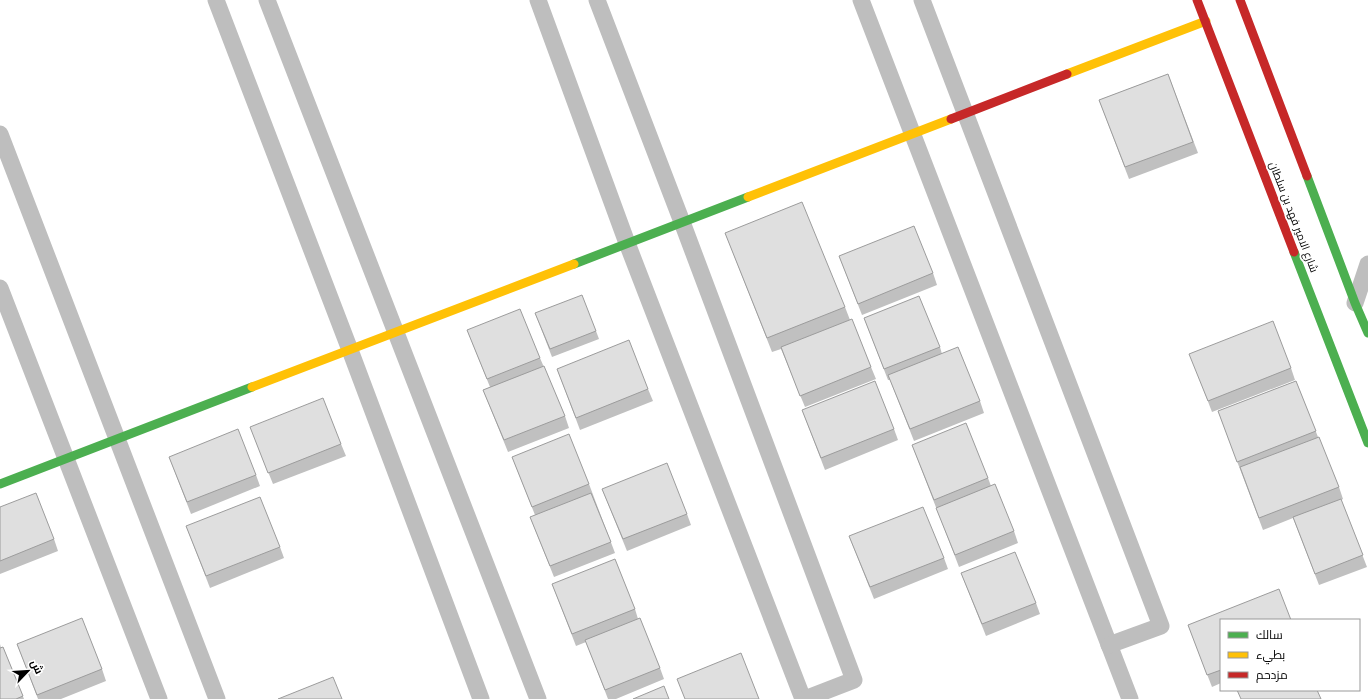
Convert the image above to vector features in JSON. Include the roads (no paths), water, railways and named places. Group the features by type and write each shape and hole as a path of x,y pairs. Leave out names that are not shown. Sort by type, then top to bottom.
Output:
{"street":[{"path":"216,0 350,350 481,699"},
{"path":"267,0 538,699"},
{"path":"538,0 627,244 804,699 854,680 597,0"},
{"path":"861,0 1130,699"},
{"path":"922,0 1161,626 1109,645"},
{"name":"شارع الامير فهد بن سلطان","path":"1197,0 1368,443"},
{"path":"1240,0 1355,303 1368,333"},
{"path":"0,484 1206,21"},
{"path":"0,134 217,699"},
{"path":"1355,303 1368,264"},
{"path":"0,288 159,699"}]}
